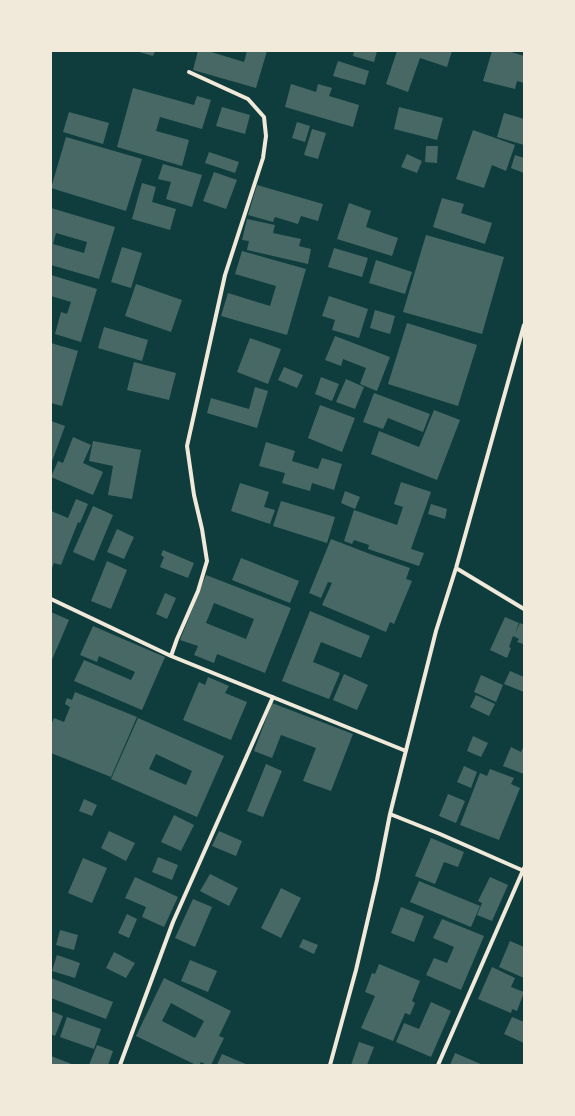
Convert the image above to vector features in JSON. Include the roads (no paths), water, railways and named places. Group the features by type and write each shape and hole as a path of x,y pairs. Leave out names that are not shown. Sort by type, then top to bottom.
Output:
{"street":[{"path":"171,656 198,591 207,561 202,529 194,495 187,446 225,275 263,158 266,136 264,117 248,99 189,72"},
{"path":"330,1065 358,962 377,880 390,814 436,631 456,568 524,325"},
{"path":"456,568 524,609"},
{"path":"51,599 171,656 406,751"},
{"path":"120,1065 173,922 273,698"},
{"path":"390,814 524,870 438,1065"}]}
